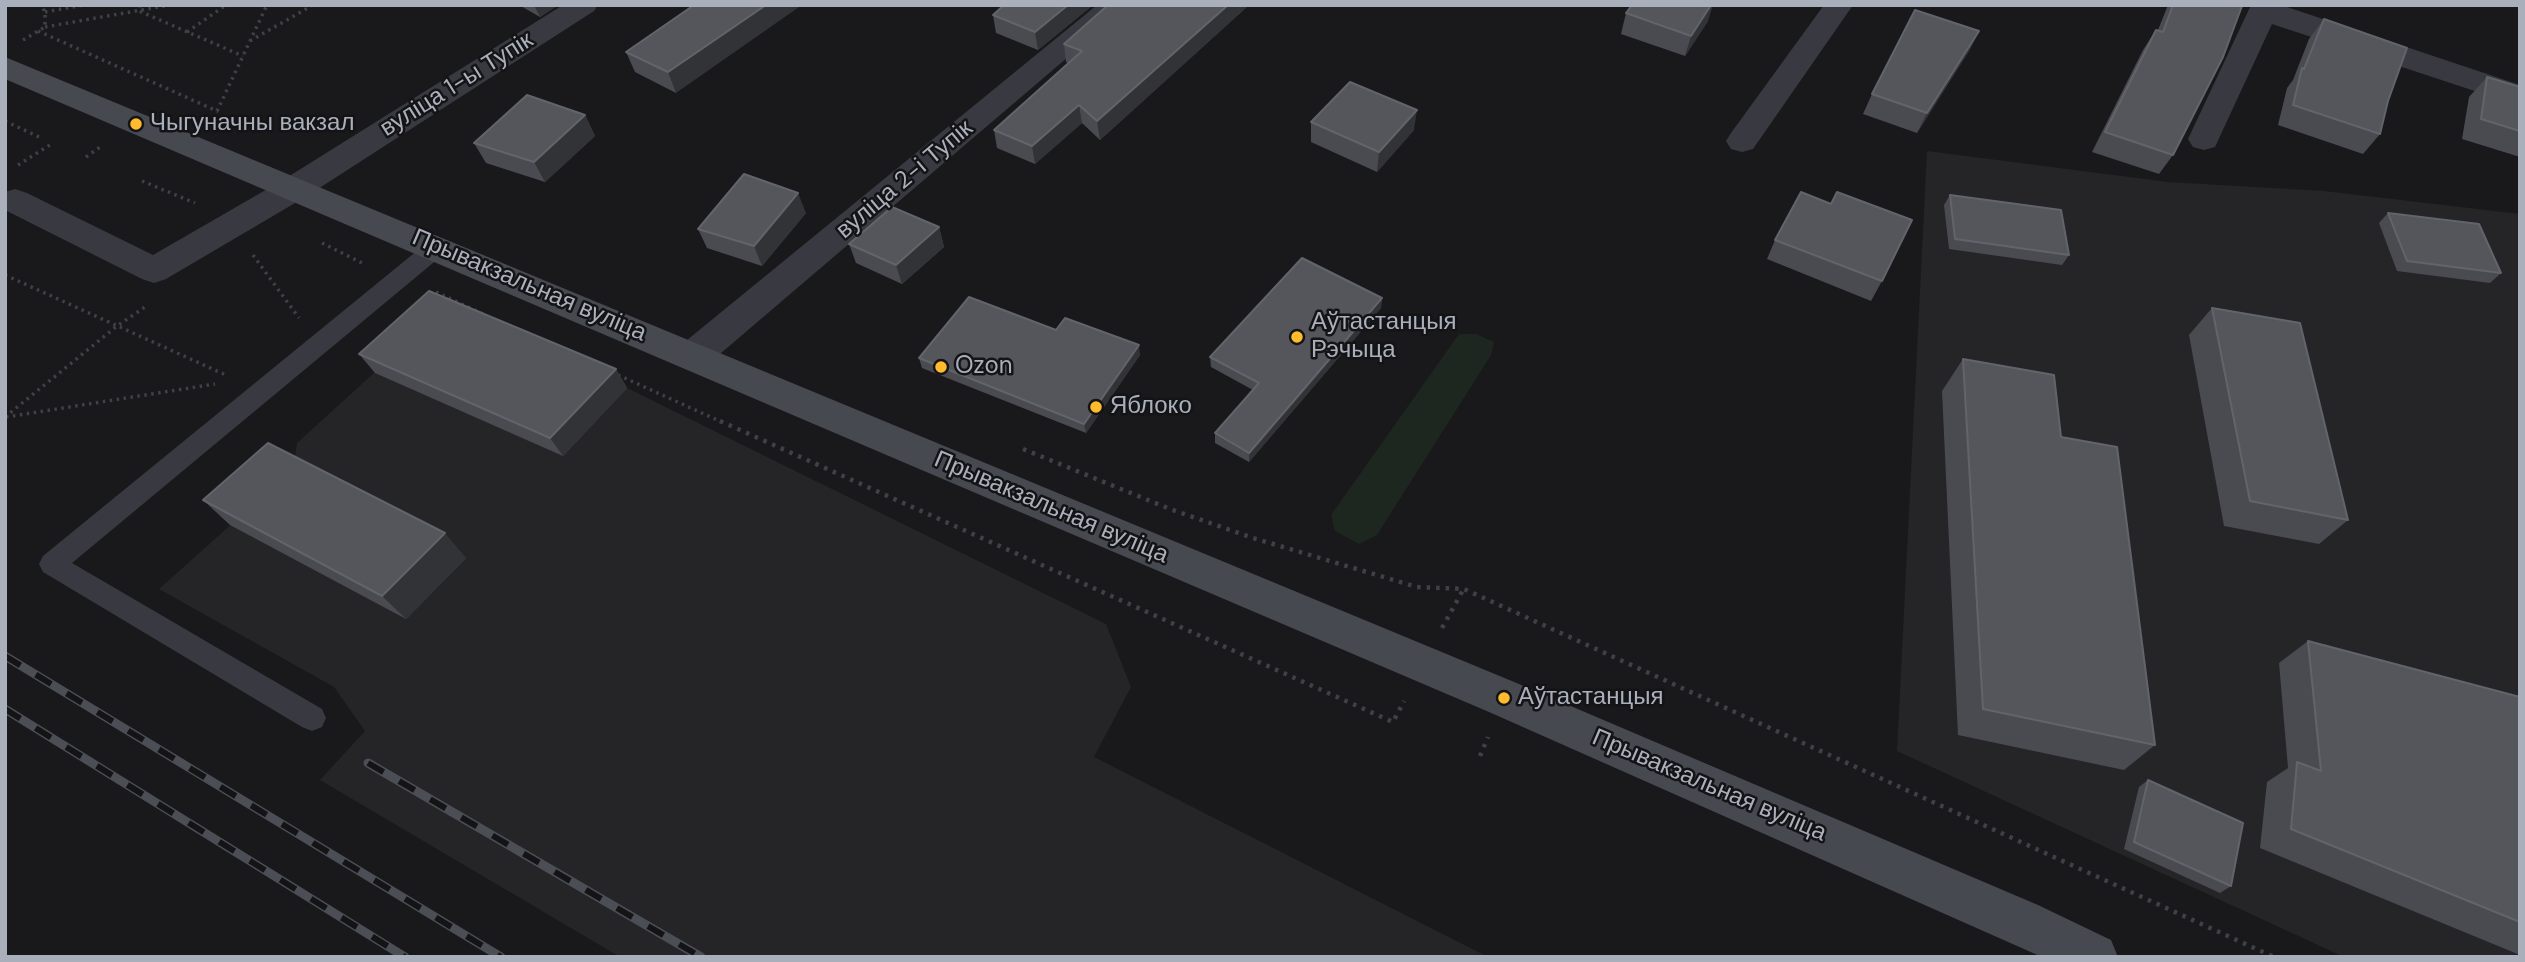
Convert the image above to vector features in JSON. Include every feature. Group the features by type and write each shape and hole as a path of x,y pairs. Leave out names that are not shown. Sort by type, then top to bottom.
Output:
{"main road":[{"name":"Прывакзальная вуліца","path":"11,55 295,188 694,355 1267,601 1504,698 2021,922 2094,957"}],"street":[{"name":"вуліца 1-ы Тупік","path":"15,201 153,270 295,188 584,5"},
{"name":"вуліца 2-і Тупік","path":"694,355 1115,5"},
{"path":"1742,141 1839,5"},
{"path":"2204,139 2265,8 2520,96"}],"lane":[{"path":"312,718 52,564 437,247"}],"path":[{"path":"41,5 45,12 45,27"},
{"path":"45,12 83,5"},
{"path":"11,55 45,27 140,8 170,5"},
{"path":"187,32 226,5"},
{"path":"38,31 218,111 267,5"},
{"path":"250,41 313,5"},
{"path":"140,8 243,56"},
{"path":"5,121 39,136"},
{"path":"15,167 53,142"},
{"path":"311,238 367,265 368,275"},
{"path":"5,275 237,380 5,417"},
{"path":"401,277 490,317"},
{"path":"5,417 117,326"},
{"path":"617,374 1393,722"},
{"path":"1018,447 1170,509 1253,538 1417,587 1464,589 2274,957"}],"shaded area":[{"path":"1927,151 2168,182 2324,191 2520,214 2520,957 2344,957 1897,751"},
{"path":"443,310 627,388 1106,624 1131,687 1094,757 1488,957 620,957 320,780 365,731 334,687 159,589 293,469 297,443"},
{"path":"1459,334 1476,334 1494,342 1491,355 1377,535 1359,544 1335,531 1331,515"}],"building":[{"path":"694,5 766,5 668,72 626,52"},
{"path":"1004,5 1068,5 1035,32 993,15"},
{"path":"1108,5 1228,5 1097,121 1079,105 1032,146 994,130 1082,51 1064,44"},
{"path":"1632,5 1711,5 1691,36 1626,13"},
{"path":"2173,5 2242,6 2223,57 2173,155 2105,132 2156,30 2163,32"},
{"path":"1915,10 1979,31 1927,113 1872,94"},
{"path":"2324,19 2407,48 2388,101 2380,134 2293,105 2302,68 2304,69"},
{"path":"2487,77 2520,87 2520,131 2481,119"},
{"path":"1350,82 1417,110 1379,152 1311,122"},
{"path":"527,95 585,115 534,162 474,143"},
{"path":"744,174 798,193 754,246 698,229"},
{"path":"1801,192 1831,204 1837,192 1912,220 1882,281 1775,240"},
{"path":"1950,195 2061,210 2069,255 1955,239"},
{"path":"892,207 939,227 896,265 849,244"},
{"path":"2388,213 2479,224 2501,273 2407,261"},
{"name":"Аўтастанцыя Рэчыца","path":"1302,258 1382,298 1249,453 1215,433 1259,383 1210,357"},
{"path":"429,291 616,369 550,438 359,354"},
{"path":"969,297 1056,330 1065,318 1139,345 1084,424 919,358"},
{"path":"2212,308 2300,323 2348,520 2250,501"},
{"path":"1963,359 2054,375 2061,437 2117,447 2155,745 1983,709"},
{"path":"268,443 445,533 382,596 203,500"},
{"path":"2308,641 2520,697 2520,922 2291,829 2297,762 2321,771"},
{"path":"2148,780 2243,823 2231,886 2134,842"}],"railway":[{"path":"5,656 501,957"},
{"path":"5,709 405,957"},
{"path":"368,763 701,957"}],"place":[{"name":"Чыгуначны вакзал","path":"136,124"},
{"name":"Аўтастанцыя Рэчыца","path":"1297,337"},
{"name":"Ozon","path":"941,367"},
{"name":"Яблоко","path":"1096,407"},
{"name":"Аўтастанцыя","path":"1504,698"}]}
